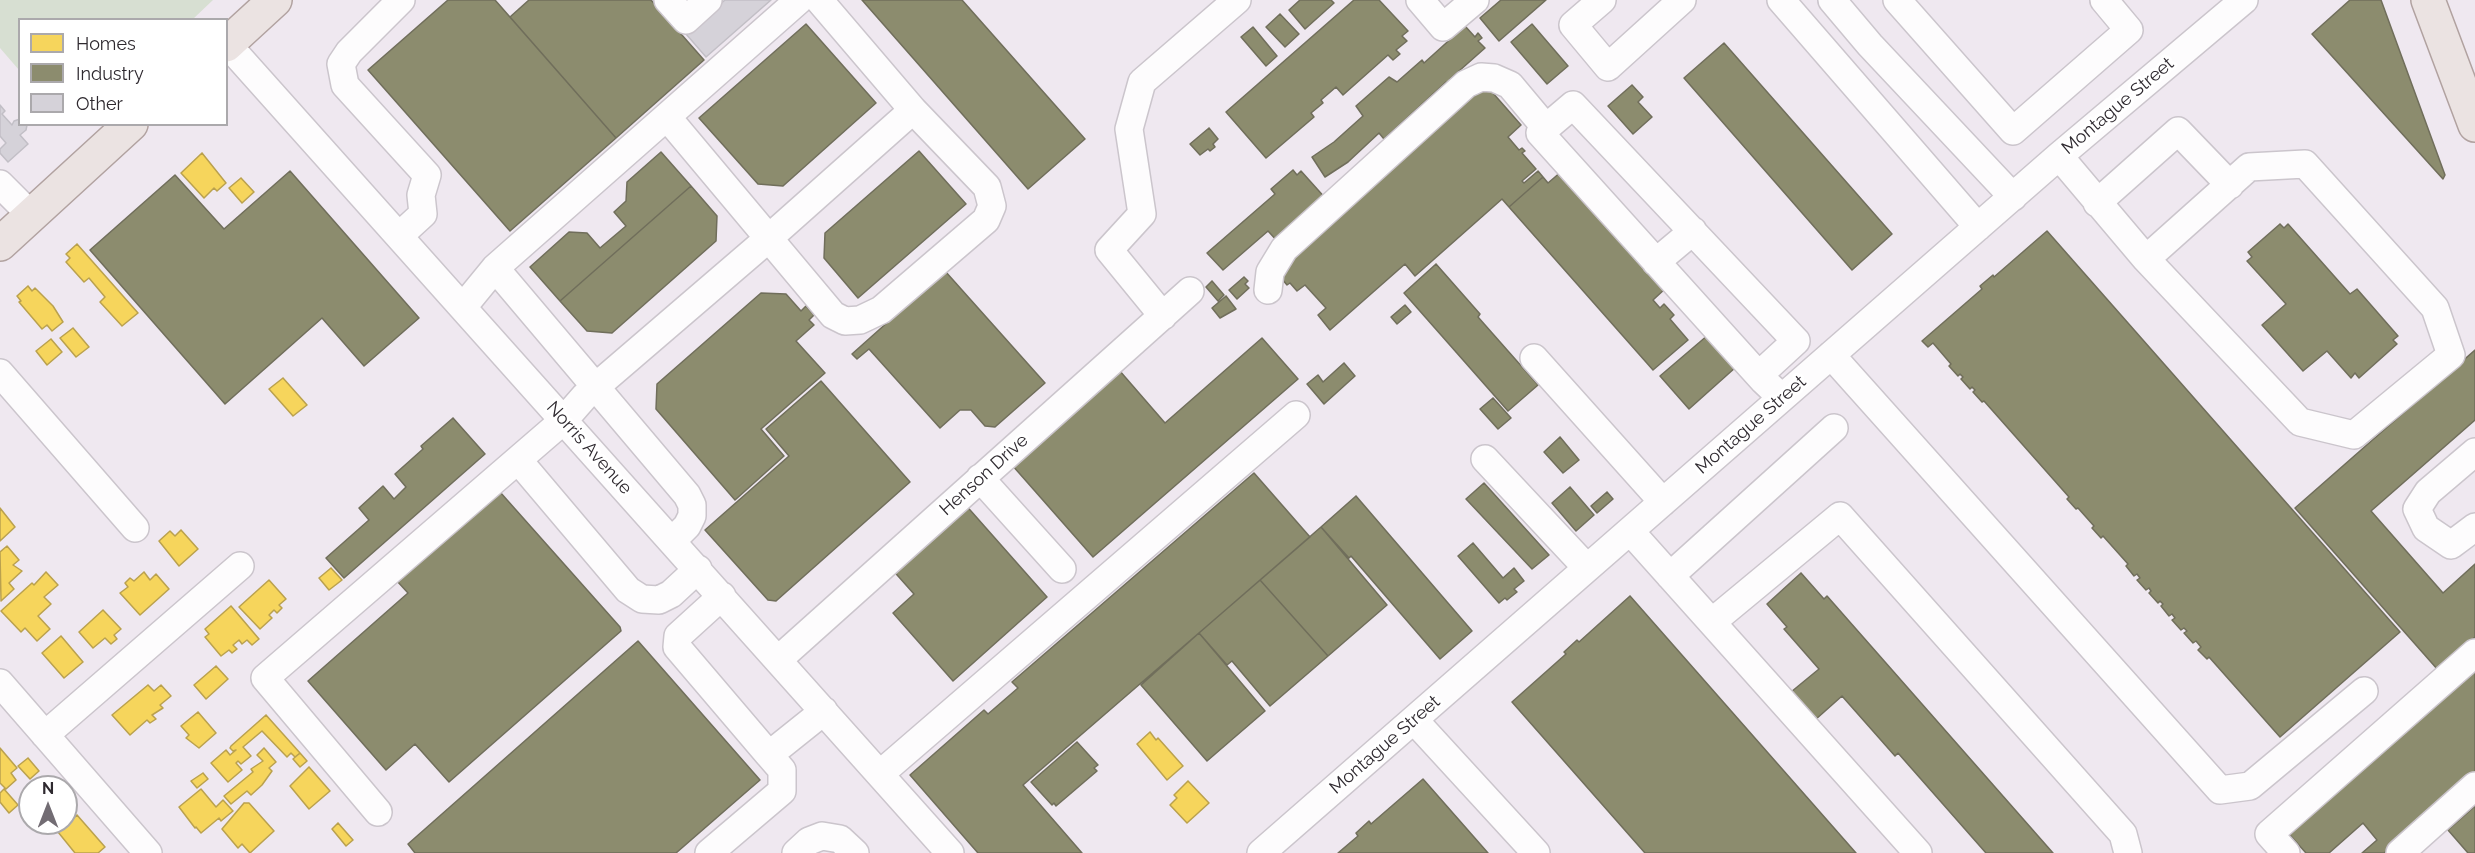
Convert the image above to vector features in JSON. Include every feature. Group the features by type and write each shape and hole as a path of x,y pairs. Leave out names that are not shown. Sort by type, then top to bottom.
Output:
{"main road":[{"path":"228,44 275,0"},
{"path":"2428,0 2475,125"},
{"path":"0,244 129,126"}],"street":[{"path":"399,236 423,214 421,195 428,176 345,85 341,64 349,52 401,0"},
{"path":"668,0 686,20 708,0"},
{"path":"463,307 495,268 799,0"},
{"path":"667,117 833,315 845,321 860,320 881,310 986,220 992,206 987,187 913,110 819,0"},
{"path":"1163,316 1109,250 1142,214 1129,129 1142,82 1237,0"},
{"path":"1420,0 1443,27 1475,0"},
{"path":"1602,0 1573,25 1608,67 1682,0"},
{"path":"1781,0 1978,227"},
{"path":"1832,0 1870,45 2013,196"},
{"path":"1898,0 2013,131 2129,30 2104,0"},
{"name":"Montague Street","path":"1261,853 2059,156 2244,0"},
{"name":"Norris Avenue","path":"228,46 950,853"},
{"path":"1268,290 1270,272 1284,249 1467,84 1481,77 1494,78 1510,85 1546,128"},
{"path":"1759,375 1796,340 1573,105 1540,133 1759,375 1782,398"},
{"path":"378,812 265,678 564,420 585,396 769,238 913,110"},
{"path":"2097,203 2178,131 2230,185"},
{"path":"2059,156 2146,259 2300,422 2354,435 2451,356 2435,308 2305,164 2249,167 2146,259"},
{"path":"0,184 31,215"},
{"path":"1656,262 1693,231"},
{"path":"495,268 687,495 692,505 692,516 687,526 672,541"},
{"name":"Henson Drive","path":"778,659 1190,291"},
{"path":"1831,356 2220,790 2250,786 2364,691"},
{"path":"1534,358 1663,502"},
{"path":"0,373 135,528"},
{"path":"880,774 1296,416"},
{"path":"1670,576 1834,428"},
{"path":"2475,453 2428,492 2418,509 2426,528 2451,544 2475,528"},
{"path":"1485,459 1587,568"},
{"path":"518,460 628,590 642,599 659,600 671,594 698,569"},
{"path":"981,478 1062,569"},
{"path":"1712,622 1840,516 2123,834 2128,853"},
{"path":"1630,531 1918,853"},
{"path":"45,735 240,566"},
{"path":"709,853 782,791 782,770 677,647 678,636 722,596"},
{"path":"2286,853 2269,834 2475,652"},
{"path":"0,683 148,853"},
{"path":"769,755 824,711"},
{"path":"1414,720 1536,853"},
{"path":"2400,853 2475,786"},
{"path":"796,853 809,841 822,836 840,839 855,853"}],"shaded area":[{"path":"0,0 213,0 194,18 18,18 18,69 0,48"}],"building: Homes":[{"path":"202,153 226,183 217,191 214,188 204,198 181,173"},
{"path":"241,178 254,192 242,203 229,188"},
{"path":"77,244 138,313 122,326 100,302 105,297 89,278 84,282 66,262 70,258 66,254"},
{"path":"28,286 32,291 35,288 53,306 63,322 52,331 47,325 42,329 19,302 21,301 17,296"},
{"path":"73,328 89,347 76,357 60,338"},
{"path":"51,339 62,352 47,365 36,351"},
{"path":"283,378 307,405 293,416 269,389"},
{"path":"0,508 15,527 0,541"},
{"path":"181,530 198,549 179,566 159,541 170,531 175,536"},
{"path":"7,546 19,560 13,565 22,571 9,583 14,589 1,601 0,552"},
{"path":"331,568 342,580 329,590 319,578"},
{"path":"46,572 58,585 44,597 51,604 38,616 50,629 37,641 25,628 21,632 1,611 32,583 34,585"},
{"path":"144,572 150,580 156,574 169,589 140,615 120,593 128,587 125,583 130,578 134,581"},
{"path":"269,580 286,599 279,605 282,608 277,613 274,610 269,615 272,618 260,629 239,607"},
{"path":"231,606 259,639 252,645 247,640 242,644 239,640 233,645 237,649 232,653 229,650 221,656 205,637 209,634 205,629"},
{"path":"103,610 121,629 114,635 117,639 111,644 105,638 93,648 79,632"},
{"path":"61,636 83,662 64,678 42,653"},
{"path":"216,666 228,679 206,699 194,685"},
{"path":"148,685 154,691 161,685 171,696 160,705 163,708 152,715 156,719 150,723 147,720 130,735 112,715"},
{"path":"198,712 216,733 199,748 186,738 189,735 181,726"},
{"path":"266,715 300,753 295,757 291,753 287,757 262,731 243,747 251,756 241,764 238,761 236,763 242,770 228,782 211,763 226,750 230,755 236,750 233,751 231,746"},
{"path":"1150,732 1183,766 1167,780 1137,744"},
{"path":"0,748 17,768 11,773 16,780 6,789 0,783"},
{"path":"264,748 276,762 269,768 272,771 251,795 247,791 231,804 224,796 253,772 251,769 263,761 257,755"},
{"path":"300,753 307,761 300,767 293,759"},
{"path":"28,758 39,771 34,775 26,775 18,766"},
{"path":"309,767 330,791 309,809 290,786"},
{"path":"203,773 208,779 197,788 191,781"},
{"path":"1188,781 1209,803 1187,823 1170,805 1177,798 1174,795"},
{"path":"4,789 18,805 9,813 0,802 0,793"},
{"path":"201,789 216,807 223,800 233,811 221,821 219,818 201,833 179,807"},
{"path":"244,803 249,803 274,831 250,853 242,844 238,848 222,829"},
{"path":"78,816 105,847 98,853 75,853 60,835 78,835"},
{"path":"338,823 353,840 346,846 332,829"}],"building: Industry":[{"path":"448,0 495,0 616,138 510,231 368,70"},
{"path":"529,0 651,0 704,60 616,138 510,17"},
{"path":"862,0 962,0 1085,139 1028,189"},
{"path":"1300,0 1331,0 1334,3 1305,29 1289,10"},
{"path":"1354,0 1379,0 1408,31 1402,36 1407,41 1396,50 1400,54 1393,60 1388,55 1343,95 1336,87 1321,100 1323,103 1311,113 1314,117 1266,158 1226,112"},
{"path":"1501,0 1546,0 1499,41 1480,18"},
{"path":"2350,0 2381,0 2445,175 2443,179 2312,34"},
{"path":"1280,14 1299,34 1285,47 1266,27"},
{"path":"806,24 876,103 783,186 758,184 699,118"},
{"path":"1532,24 1568,66 1547,84 1511,42"},
{"path":"1465,26 1475,37 1478,33 1482,38 1478,41 1485,48 1450,79 1452,82 1449,85 1446,82 1384,139 1379,133 1348,162 1325,177 1312,157 1334,142 1363,116 1356,106 1389,77 1397,82 1422,60 1424,63"},
{"path":"1253,27 1277,56 1266,66 1241,37"},
{"path":"1724,43 1892,234 1852,270 1684,78"},
{"path":"1485,84 1521,125 1508,137 1519,150 1522,148 1525,151 1522,153 1536,169 1522,181 1524,183 1538,171 1543,177 1509,207 1502,199 1415,276 1405,264 1330,330 1318,315 1326,308 1305,285 1297,291 1290,283 1287,285 1278,274 1284,261"},
{"path":"1632,85 1643,97 1638,102 1652,117 1633,134 1608,106"},
{"path":"1209,128 1218,139 1213,144 1215,147 1200,155 1190,144"},
{"path":"919,151 966,204 858,298 824,258 825,233"},
{"path":"661,152 691,186 560,301 530,267 569,232 587,233 600,248 626,226 614,212 626,201 627,182"},
{"path":"1293,170 1297,175 1301,171 1327,200 1279,243 1268,231 1223,270 1207,253 1275,194 1271,189"},
{"path":"290,171 419,318 364,366 322,318 225,404 90,250 175,175 224,229"},
{"path":"1562,171 1667,287 1653,300 1660,308 1664,304 1674,315 1670,319 1688,340 1653,370 1509,207 1543,177 1548,183"},
{"path":"691,186 717,216 716,241 612,333 587,331 560,301"},
{"path":"2280,224 2284,228 2288,224 2350,294 2357,289 2398,336 2393,340 2397,344 2359,378 2355,373 2351,378 2327,351 2303,371 2262,325 2286,304 2247,261 2252,257 2248,252"},
{"path":"2047,231 2400,632 2280,737 2209,657 2207,659 2198,650 2201,647 2196,641 2193,643 2184,633 2187,631 2184,628 2181,630 2172,620 2175,618 2172,614 2169,616 2161,606 2163,604 2160,601 2158,603 2149,593 2151,591 2149,588 2146,590 2137,580 2140,578 2137,574 2134,576 2126,566 2128,564 2103,536 2101,538 2092,528 2094,526 2067,499 2069,497 1984,401 1982,402 1973,392 1975,390 1972,387 1970,389 1961,379 1963,377 1960,374 1958,376 1949,366 1951,364 1933,343 1928,347 1922,341 1982,289 1980,286 1993,275 1994,277"},
{"path":"1436,264 1480,314 1478,317 1538,385 1508,411 1404,293"},
{"path":"945,271 1045,383 995,427 985,426 971,410 960,410 940,428 869,349 857,359 852,354"},
{"path":"1244,277 1248,281 1245,284 1249,288 1237,299 1229,290"},
{"path":"1212,281 1224,295 1218,301 1206,287"},
{"path":"761,293 786,294 801,311 806,306 814,315 809,320 814,325 796,341 825,373 761,429 784,456 735,500 656,409 657,384"},
{"path":"1226,296 1236,309 1220,318 1212,308"},
{"path":"1405,305 1411,312 1397,324 1391,317"},
{"path":"1708,335 1736,367 1689,409 1660,376"},
{"path":"1262,338 1298,379 1093,557 1012,465 1119,370 1165,423"},
{"path":"2475,350 2475,420 2371,511 2443,593 2475,564 2475,637 2438,670 2295,508"},
{"path":"1344,363 1355,376 1324,404 1307,384 1318,375 1323,382"},
{"path":"821,381 910,482 776,601 768,600 705,530 789,456 766,429"},
{"path":"1493,398 1511,418 1498,429 1480,409"},
{"path":"453,418 485,454 344,578 326,558 369,520 359,508 383,486 394,499 406,487 395,474 423,449 421,446"},
{"path":"1560,437 1579,460 1563,473 1544,452"},
{"path":"1254,473 1310,537 1023,785 1082,853 978,853 910,775 984,710 988,714 1018,688 1012,682"},
{"path":"1484,483 1549,555 1532,569 1466,499"},
{"path":"1570,487 1594,515 1576,531 1552,503"},
{"path":"500,492 620,627 621,631 449,782 415,744 386,770 308,681 408,593 397,581"},
{"path":"1607,492 1613,499 1597,513 1591,506"},
{"path":"1356,496 1472,631 1440,659 1351,556 1349,558 1321,527"},
{"path":"963,502 1047,597 953,681 893,613 914,594 890,567"},
{"path":"1321,527 1387,605 1328,656 1260,580"},
{"path":"1473,543 1503,578 1514,568 1524,581 1514,589 1517,592 1507,600 1505,598 1499,603 1458,556"},
{"path":"1801,573 1824,599 1827,596 2053,853 1986,853 1898,753 1895,756 1842,696 1815,720 1791,692 1819,669 1784,629 1787,627 1767,604"},
{"path":"1260,580 1328,656 1270,706 1232,661 1227,665 1199,633"},
{"path":"1630,596 1856,853 1645,853 1512,702 1566,654 1564,652 1577,640 1579,642"},
{"path":"1199,633 1265,711 1207,761 1141,685"},
{"path":"638,641 760,780 676,853 415,853 408,844"},
{"path":"2475,671 2475,773 2384,853 2362,853 2377,840 2363,823 2329,853 2306,853 2289,834"},
{"path":"1077,742 1098,765 1094,768 1097,771 1056,806 1054,803 1052,805 1031,782"},
{"path":"1423,779 1488,853 1338,853 1358,836 1356,833 1369,821 1371,824"},
{"path":"2475,806 2475,853 2468,853 2448,830"}],"building: Other":[{"path":"725,0 771,0 706,57 686,34"},
{"path":"0,105 5,111 2,114 12,125 18,120 18,126 27,126 20,135 28,144 8,162 0,153 0,149 6,143 0,136"}]}
